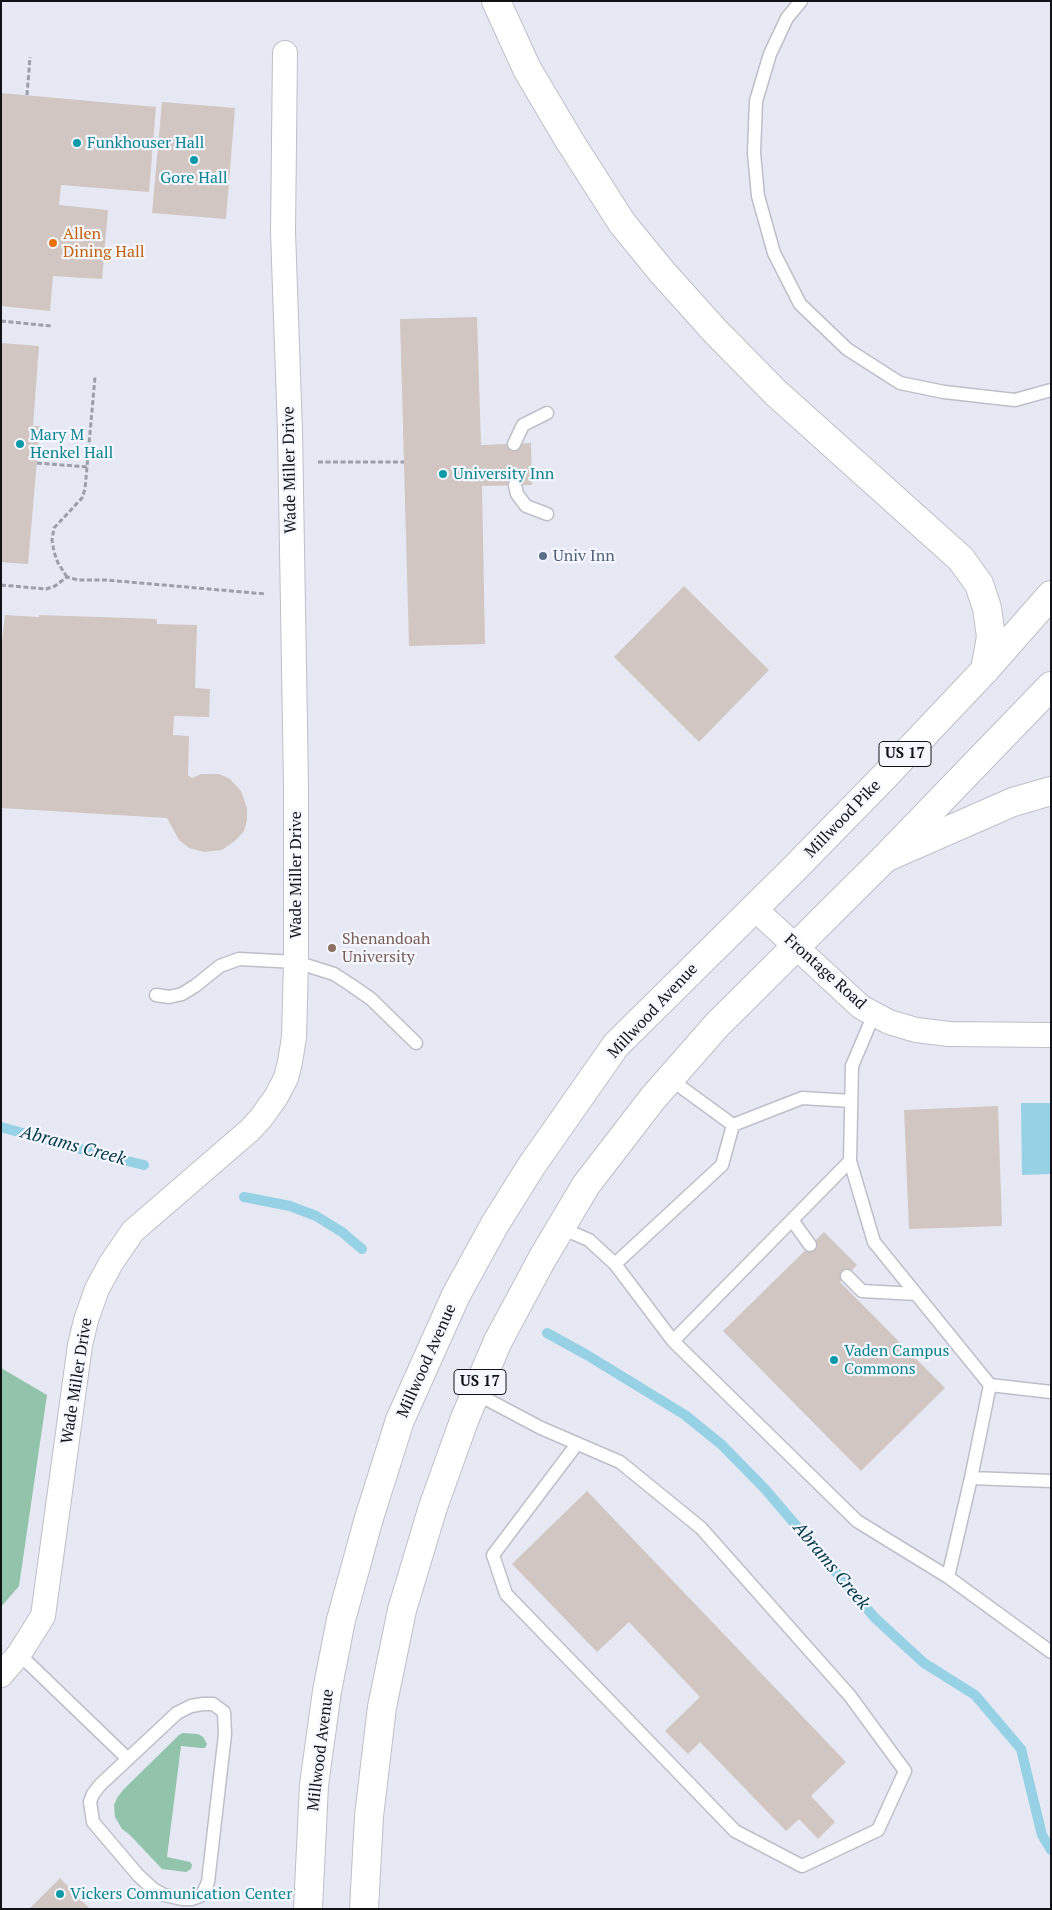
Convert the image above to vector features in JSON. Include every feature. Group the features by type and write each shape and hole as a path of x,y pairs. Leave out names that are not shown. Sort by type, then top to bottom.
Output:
{"main road":[{"path":"496,1 527,69 569,140 622,223 662,272 776,393 961,559 979,584 987,608 991,637 985,670"},
{"name":"Millwood Pike","path":"754,908 874,787 985,670 1051,595"},
{"name":"US 17","path":"364,1909 369,1816 382,1707 402,1610 432,1507 475,1393 498,1341 560,1228 586,1185 653,1098 717,1025 885,858 1051,686"},
{"path":"885,858 1013,802 1051,791"},
{"name":"Millwood Avenue","path":"308,1909 314,1785 327,1691 341,1620 369,1518 400,1420 456,1295 500,1215 532,1165 616,1046 754,908"}],"street":[{"name":"Wade Miller Drive","path":"19,1654 43,1616 80,1345 86,1320 97,1289 123,1243 133,1231 250,1130 260,1118 276,1097 286,1078 294,1037 296,784 290,432 283,232 286,53"},
{"name":"Frontage Road","path":"754,908 861,1007 889,1022 916,1030 949,1034 1051,1035"},
{"path":"1,1675 19,1654"}],"lane":[{"path":"801,1 787,18 770,54 756,101 754,153 758,196 774,253 800,304 847,348 900,383 944,392 1015,400 1051,390"},
{"path":"514,444 523,425 547,413"},
{"path":"516,485 517,494 526,506 547,514"},
{"path":"156,995 169,997 182,994 220,966 239,959 296,962 334,974 351,985 371,999 416,1043"},
{"path":"874,1014 852,1066 850,1160 874,1242 990,1385 1051,1392"},
{"path":"670,1080 733,1125"},
{"path":"733,1125 802,1098 851,1101"},
{"path":"615,1264 722,1165 733,1125"},
{"path":"673,1341 850,1160"},
{"path":"792,1220 810,1245"},
{"path":"560,1228 589,1240 615,1264 673,1341 857,1521 948,1577 1051,1652"},
{"path":"847,1276 862,1291 916,1294"},
{"path":"948,1577 990,1385"},
{"path":"475,1393 541,1428 620,1462 701,1528 850,1696 906,1771 878,1830 802,1866 735,1832 506,1594 493,1555 577,1444"},
{"path":"971,1478 1051,1481"},
{"path":"19,1654 128,1759"},
{"path":"213,1704 224,1712 225,1734 208,1882 200,1896 192,1899 182,1899 164,1895 153,1888 138,1875 93,1822 90,1802 94,1794 100,1785 128,1759 177,1713 191,1706 213,1704"}],"path":[{"path":"27,96 30,57"},
{"path":"1,322 52,326"},
{"path":"95,376 85,489 82,498 54,528 52,540 58,563 67,577 78,580 106,580 292,597"},
{"path":"308,462 404,462"},
{"path":"37,463 88,467"},
{"path":"1,585 46,589 55,586 67,577"}],"green space":[{"path":"1,1368 47,1395 19,1586 1,1607"},
{"path":"183,1733 198,1734 203,1737 207,1744 205,1748 181,1746 167,1857 190,1862 192,1865 191,1869 186,1872 162,1869 122,1829 115,1817 114,1805 123,1790"}],"water":[{"path":"1021,1103 1051,1103 1051,1174 1022,1175"}],"building":[{"path":"1,93 156,107 149,192 61,185 59,205 108,210 102,279 53,276 50,311 1,306"},
{"name":"Gore Hall","path":"162,102 235,108 226,219 152,213"},
{"name":"University Inn","path":"477,317 481,445 531,443 532,485 482,486 485,644 409,646 400,319"},
{"name":"Mary M Henkel Hall","path":"1,343 39,346 33,426 40,426 28,564 1,562"},
{"path":"684,586 769,670 699,742 614,657"},
{"path":"5,615 157,619 157,624 197,625 195,688 210,689 209,717 174,716 173,735 189,736 188,775 192,778 201,774 219,774 230,779 241,791 247,808 247,820 244,831 236,840 222,850 204,852 189,848 179,840 167,818 1,808 1,651"},
{"path":"998,1106 1002,1226 909,1229 904,1110"},
{"name":"Vaden Campus Commons","path":"824,1232 857,1265 840,1282 945,1388 861,1471 723,1331"},
{"path":"587,1491 846,1762 811,1796 835,1822 818,1839 799,1819 786,1831 700,1742 688,1754 665,1731 700,1697 629,1622 597,1652 512,1564"},
{"name":"Vickers Communication Center","path":"60,1878 90,1909 29,1909"}],"waterway":[{"name":"Abrams Creek","path":"1,1127 144,1165"},
{"name":"Abrams Creek","path":"244,1197 290,1206 316,1216 342,1232 362,1249"},
{"name":"Abrams Creek","path":"547,1333 587,1355 685,1415 722,1445 765,1489 875,1618 924,1663 975,1695 1021,1749 1042,1835 1051,1850"}],"place":[{"name":"Funkhouser Hall","path":"77,143"},
{"name":"Gore Hall","path":"194,160"},
{"name":"Allen Dining Hall","path":"53,243"},
{"name":"Mary M Henkel Hall","path":"20,444"},
{"name":"University Inn","path":"443,474"},
{"name":"Univ Inn","path":"543,556"},
{"name":"Shenandoah University","path":"332,948"},
{"name":"Vaden Campus Commons","path":"834,1360"},
{"name":"Vickers Communication Center","path":"60,1894"}]}
